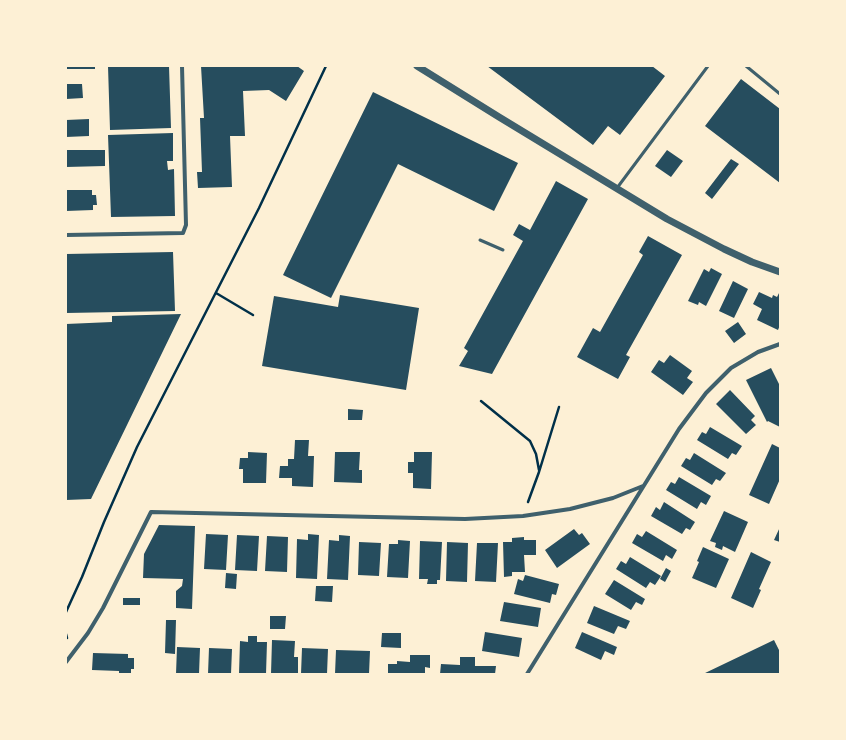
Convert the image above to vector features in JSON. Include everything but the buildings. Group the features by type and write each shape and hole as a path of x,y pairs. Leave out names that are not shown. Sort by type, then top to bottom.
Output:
{"street":[{"path":"66,235 183,233 186,225 182,66"},
{"path":"417,66 667,219 717,246 752,262 780,272"},
{"path":"526,674 679,428 706,393 731,368 758,352 780,344"},
{"path":"66,662 88,633 151,512 465,519 522,516 570,509 614,498 643,486"}],"lane":[{"path":"617,188 708,66"},
{"path":"746,66 780,94"},
{"path":"480,240 503,250"}],"path":[{"path":"66,612 134,453 259,208 326,66"},
{"path":"216,293 253,315"},
{"path":"481,401 530,441 536,454 539,472"},
{"path":"528,502 559,408"}]}
